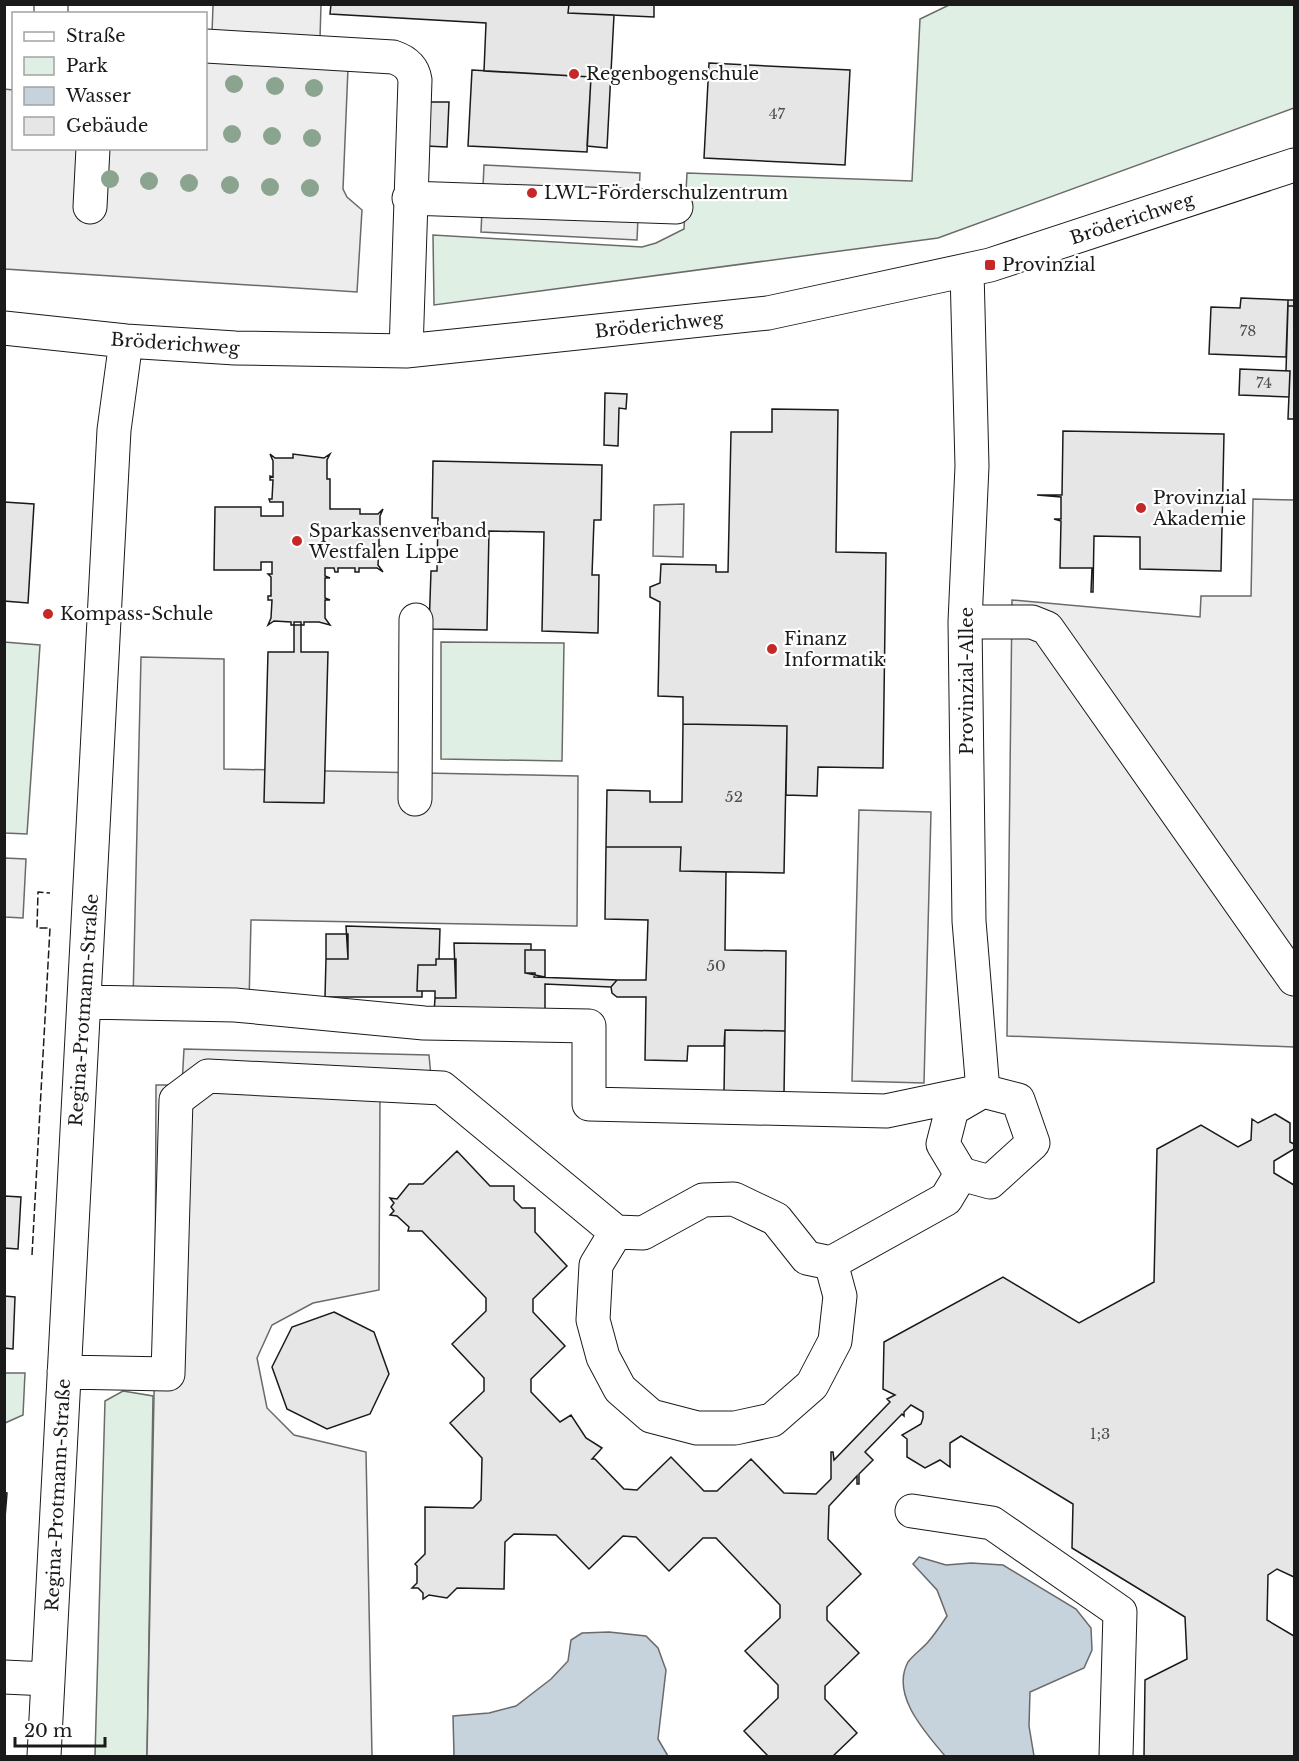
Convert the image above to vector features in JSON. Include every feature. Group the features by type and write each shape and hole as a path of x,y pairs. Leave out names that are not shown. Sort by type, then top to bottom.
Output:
{"street":[{"path":"207,46 393,57 407,63 414,73 406,351"},
{"path":"90,207 93,150"},
{"name":"Bröderichweg","path":"4,328 126,341 246,349 406,351 768,314 967,271 1175,206 1294,165"},
{"path":"409,198 676,207"},
{"name":"Provinzial-Allee","path":"967,271 972,466 965,622 969,921 983,1091"},
{"name":"Regina-Protmann-Straße","path":"44,1756 114,430 126,341"},
{"path":"415,799 416,620"},
{"path":"965,622 1032,622 1047,628 1294,979"},
{"path":"84,1002 236,1005 424,1023 589,1026 589,1104 886,1111 983,1091 1018,1100 1033,1143 990,1182 961,1174 943,1143 952,1109 983,1091"},
{"path":"64,1372 168,1374 176,1100 208,1076 442,1088 616,1232 643,1233 703,1200 734,1199 776,1219 807,1258 831,1263 946,1199 961,1174"},
{"path":"616,1232 596,1266 593,1320 603,1357 620,1389 651,1416 698,1428 735,1428 772,1420 812,1385 835,1341 840,1296 831,1263"},
{"path":"912,1511 992,1523 1120,1612 1116,1756"},
{"path":"4,1677 48,1679"}],"green space":[{"path":"949,5 1294,5 1294,108 938,238 434,305 433,235 642,247 656,243 684,229 687,173 912,181 920,19"},
{"path":"4,642 40,645 27,834 5,833"},
{"path":"441,642 564,643 562,761 441,759"},
{"path":"5,1373 25,1373 23,1415 5,1423"},
{"path":"123,1391 153,1396 147,1756 95,1756 105,1401"}],"shaded area":[{"path":"213,5 321,5 320,38 212,34"},
{"path":"207,59 348,68 343,189 347,197 362,210 357,292 5,269 4,89 12,90 12,150 207,150"},
{"path":"484,165 640,173 637,240 481,232"},
{"path":"1253,499 1294,500 1294,1047 1007,1036 1012,600 1200,617 1201,596 1251,596"},
{"path":"684,504 683,557 653,556 654,505"},
{"path":"141,657 224,659 224,769 578,776 577,926 251,920 249,1003 133,1001"},
{"path":"859,810 931,812 924,1083 852,1081"},
{"path":"4,858 26,859 23,918 5,917"},
{"path":"184,1049 429,1055 433,1098 380,1098 379,1290 313,1303 272,1325 257,1358 267,1408 294,1435 366,1452 372,1756 147,1756 155,1345 156,1085 182,1085"}],"water":[{"path":"919,1557 946,1565 971,1563 1003,1565 1076,1609 1091,1628 1092,1650 1084,1668 1030,1692 1029,1726 1034,1756 945,1756 913,1713 904,1687 904,1675 908,1662 936,1633 947,1616 937,1590 913,1564"},
{"path":"609,1632 646,1636 658,1648 666,1670 658,1739 668,1756 454,1756 453,1716 489,1713 516,1706 551,1679 568,1661 571,1640 582,1633"}],"building":[{"name":"Regenbogenschule","path":"331,4 569,4 568,13 614,15 607,148 587,146 591,77 484,71 486,23 330,14"},
{"path":"569,4 654,4 654,17 568,13"},
{"path":"709,63 850,70 845,165 704,158"},
{"path":"472,70 591,77 587,152 468,146"},
{"path":"428,102 449,102 447,147 426,146"},
{"path":"1241,298 1288,300 1286,357 1209,354 1211,307 1240,308"},
{"path":"1288,300 1294,300 1294,306 1288,306"},
{"path":"1288,306 1294,306 1294,419 1288,419 1290,371 1286,371"},
{"path":"1240,369 1290,371 1289,397 1239,395"},
{"path":"605,393 627,394 626,409 619,408 618,446 604,445"},
{"name":"Finanz Informatik","path":"772,409 838,410 836,552 886,553 883,768 818,767 817,796 786,795 787,726 683,724 683,697 658,696 660,602 650,597 650,587 660,583 661,564 716,565 716,572 728,572 731,432 772,432"},
{"name":"Provinzial Akademie","path":"1063,431 1224,434 1221,571 1140,569 1140,537 1094,536 1093,592 1091,592 1092,568 1060,568 1061,521 1054,519 1061,519 1061,497 1037,495 1062,495"},
{"name":"Sparkassenverband Westfalen Lippe","path":"270,454 275,458 293,458 293,454 324,458 330,454 327,460 327,479 330,479 330,509 360,509 360,514 378,514 383,509 380,516 380,535 383,537 379,537 379,546 383,547 379,547 378,565 383,572 377,568 359,568 359,572 355,572 355,568 338,568 338,572 335,572 334,568 325,568 325,576 330,578 325,578 325,598 330,600 325,600 325,618 330,625 304,622 304,625 301,625 301,622 294,622 294,625 291,625 291,622 274,621 268,625 271,618 272,600 268,600 268,596 271,596 271,577 268,574 272,574 272,562 261,562 261,570 214,570 215,507 261,507 261,516 283,516 283,502 270,502 269,499 272,499 273,480 270,480 270,476 273,477 273,461"},
{"path":"433,461 602,465 601,520 594,520 592,575 599,575 598,633 542,631 544,532 489,531 487,630 429,629 431,571 437,571 438,518 432,518"},
{"name":"Kompass-Schule","path":"4,502 34,504 28,603 4,601"},
{"path":"294,625 301,625 301,652 328,652 324,803 264,802 268,652 294,652"},
{"path":"683,724 787,726 784,873 680,871 681,847 606,847 607,790 650,791 650,802 682,802"},
{"path":"606,847 681,847 680,871 726,872 725,950 786,951 785,1031 725,1030 724,1046 688,1046 687,1061 645,1060 646,997 617,997 612,993 611,987 617,980 646,980 648,920 605,919"},
{"path":"346,926 440,929 439,959 436,959 436,965 418,965 417,991 422,991 422,997 325,997 326,959 348,959"},
{"path":"326,934 348,934 348,959 326,959"},
{"path":"454,943 531,944 531,950 525,950 525,973 535,973 534,977 617,980 611,987 545,984 545,1014 434,1013 435,998 456,998"},
{"path":"525,950 545,950 545,977 525,973"},
{"path":"436,959 456,959 456,998 435,998 435,991 417,991 418,965 436,965"},
{"path":"725,1030 785,1031 784,1094 724,1093"},
{"path":"1275,1114 1290,1123 1290,1142 1294,1144 1294,1149 1274,1161 1274,1173 1294,1185 1294,1577 1277,1569 1268,1575 1267,1620 1294,1636 1294,1756 1144,1756 1145,1680 1187,1659 1185,1617 1072,1548 1073,1504 961,1436 950,1443 950,1467 940,1460 925,1468 907,1457 907,1439 902,1435 921,1424 923,1418 923,1412 911,1405 904,1412 904,1416 902,1414 865,1452 873,1460 859,1474 859,1484 857,1484 857,1476 829,1506 828,1539 861,1574 827,1607 827,1620 859,1653 825,1686 825,1699 857,1733 833,1756 768,1756 744,1731 778,1698 778,1685 745,1651 780,1618 780,1605 716,1538 703,1538 669,1571 636,1537 623,1536 589,1569 556,1535 514,1534 505,1542 504,1589 457,1588 447,1598 429,1595 423,1599 423,1593 418,1588 412,1588 417,1583 415,1564 425,1554 425,1507 473,1508 481,1500 482,1458 450,1423 484,1391 484,1378 452,1344 486,1311 486,1298 422,1231 408,1231 409,1227 397,1216 390,1215 394,1211 391,1207 394,1203 390,1198 397,1199 409,1184 423,1184 457,1151 490,1186 514,1186 514,1200 522,1208 535,1208 535,1232 567,1266 533,1299 533,1312 565,1346 531,1379 531,1392 560,1422 571,1415 586,1438 602,1448 592,1459 595,1459 624,1489 637,1490 671,1457 704,1491 717,1491 751,1459 784,1493 816,1494 831,1479 831,1452 833,1452 834,1460 890,1402 887,1399 895,1395 883,1389 884,1342 1003,1277 1079,1323 1154,1282 1157,1149 1201,1125 1238,1147 1251,1140 1252,1119 1258,1123"},
{"path":"4,1196 21,1197 18,1249 4,1248"},
{"path":"4,1296 15,1297 13,1349 4,1348"},
{"path":"334,1312 374,1332 389,1374 370,1414 327,1429 287,1409 272,1367 292,1327"},
{"path":"4,1492 7,1493 4,1530"}],"fence":[{"path":"32,1255 50,928 37,928 38,892 50,893"}],"place":[{"name":"Regenbogenschule","path":"574,74"},
{"name":"LWL-Förderschulzentrum","path":"532,193"},
{"name":"Provinzial","path":"990,265"},
{"name":"Provinzial Akademie","path":"1141,508"},
{"name":"Sparkassenverband Westfalen Lippe","path":"297,541"},
{"name":"Kompass-Schule","path":"48,614"},
{"name":"Finanz Informatik","path":"772,649"}]}
